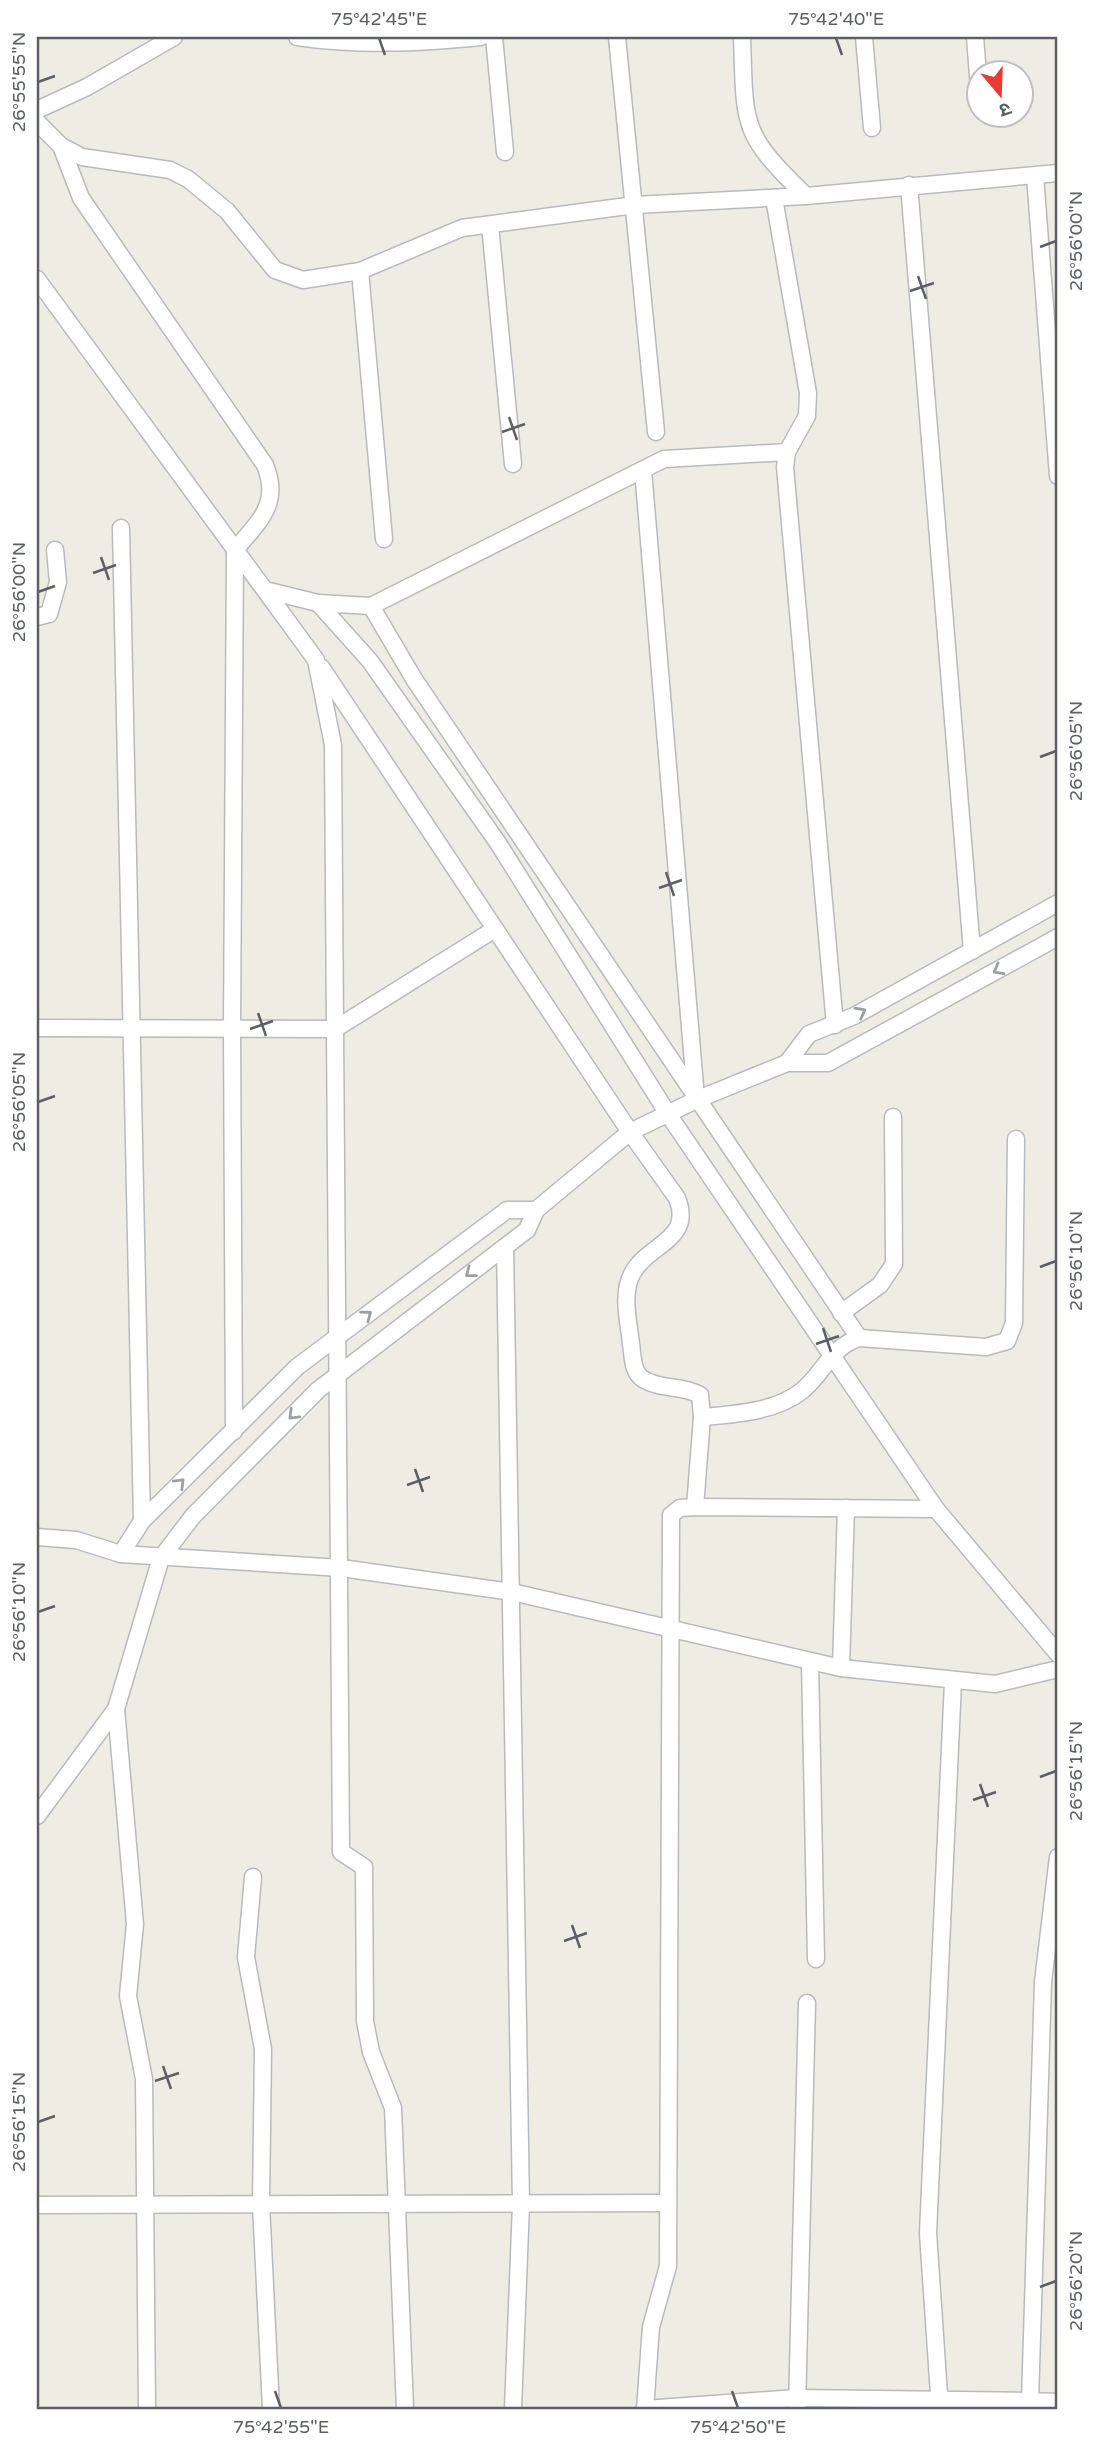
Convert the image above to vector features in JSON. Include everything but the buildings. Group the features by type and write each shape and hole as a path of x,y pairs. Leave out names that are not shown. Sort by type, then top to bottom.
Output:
{"street":[{"path":"37,110 87,88 174,37"},
{"path":"297,37 423,42 481,37"},
{"path":"494,37 505,152"},
{"path":"617,37 656,432"},
{"path":"742,37 745,115 755,142 768,160 806,196"},
{"path":"864,37 873,128"},
{"path":"975,37 977,60"},
{"path":"37,122 61,146 82,157 170,170 188,179 227,211 275,270 291,278 303,280 360,271 462,229 490,225 635,205 806,196 1058,173"},
{"path":"61,146 81,198 265,465 272,481 272,497 261,518 235,550 232,1028 234,1431"},
{"path":"1035,176 1053,342 1058,476"},
{"path":"909,185 972,951"},
{"path":"774,198 808,394 807,416 787,452 785,467 835,1025"},
{"path":"490,225 513,464"},
{"path":"360,271 384,540"},
{"path":"37,279 44,303 235,550 316,660 630,1132 677,1198 682,1210 682,1222 677,1232 633,1273 626,1301 635,1371 643,1380 687,1388 700,1395 702,1417 695,1507"},
{"path":"265,590 318,603 371,606 664,459 787,452"},
{"path":"643,470 696,1100"},
{"path":"121,528 142,1521"},
{"path":"37,617 49,614 58,582 55,550"},
{"path":"318,603 370,661 498,844 668,1114 936,1509 1058,1654"},
{"path":"371,606 409,671 859,1338"},
{"path":"316,660 333,745 341,1852 364,1867 365,2021 371,2052 393,2108 405,2409"},
{"path":"787,1063 809,1034 835,1025 1058,904"},
{"path":"37,1028 335,1029 495,929"},
{"path":"37,1815 116,1709 160,1558 193,1516 318,1390 527,1230 536,1210 630,1132 696,1100 787,1063 828,1063 1058,937"},
{"path":"841,1312 880,1285 894,1264 893,1118"},
{"path":"702,1417 749,1413 780,1402 803,1390 831,1355 859,1338 986,1347 1007,1341 1014,1323 1016,1139"},
{"path":"121,1554 142,1521 297,1367 507,1210 536,1210"},
{"path":"505,1247 521,2204 513,2409"},
{"path":"936,1509 695,1507 680,1508 671,1516 668,2266 651,2327 645,2409 797,2403 1058,2402"},
{"path":"841,1668 846,1508"},
{"path":"37,1537 76,1540 121,1554 341,1568 512,1592 670,1626 841,1668 953,1682 995,1684 1058,1668"},
{"path":"810,1662 816,1959"},
{"path":"939,2404 928,2233 953,1682"},
{"path":"116,1709 135,1924 128,1996 144,2079 147,2409"},
{"path":"1030,2401 1043,1982 1058,1857"},
{"path":"253,1877 246,1957 263,2049 261,2204 271,2409"},
{"path":"797,2403 807,2003"},
{"path":"37,2205 668,2203"}]}
